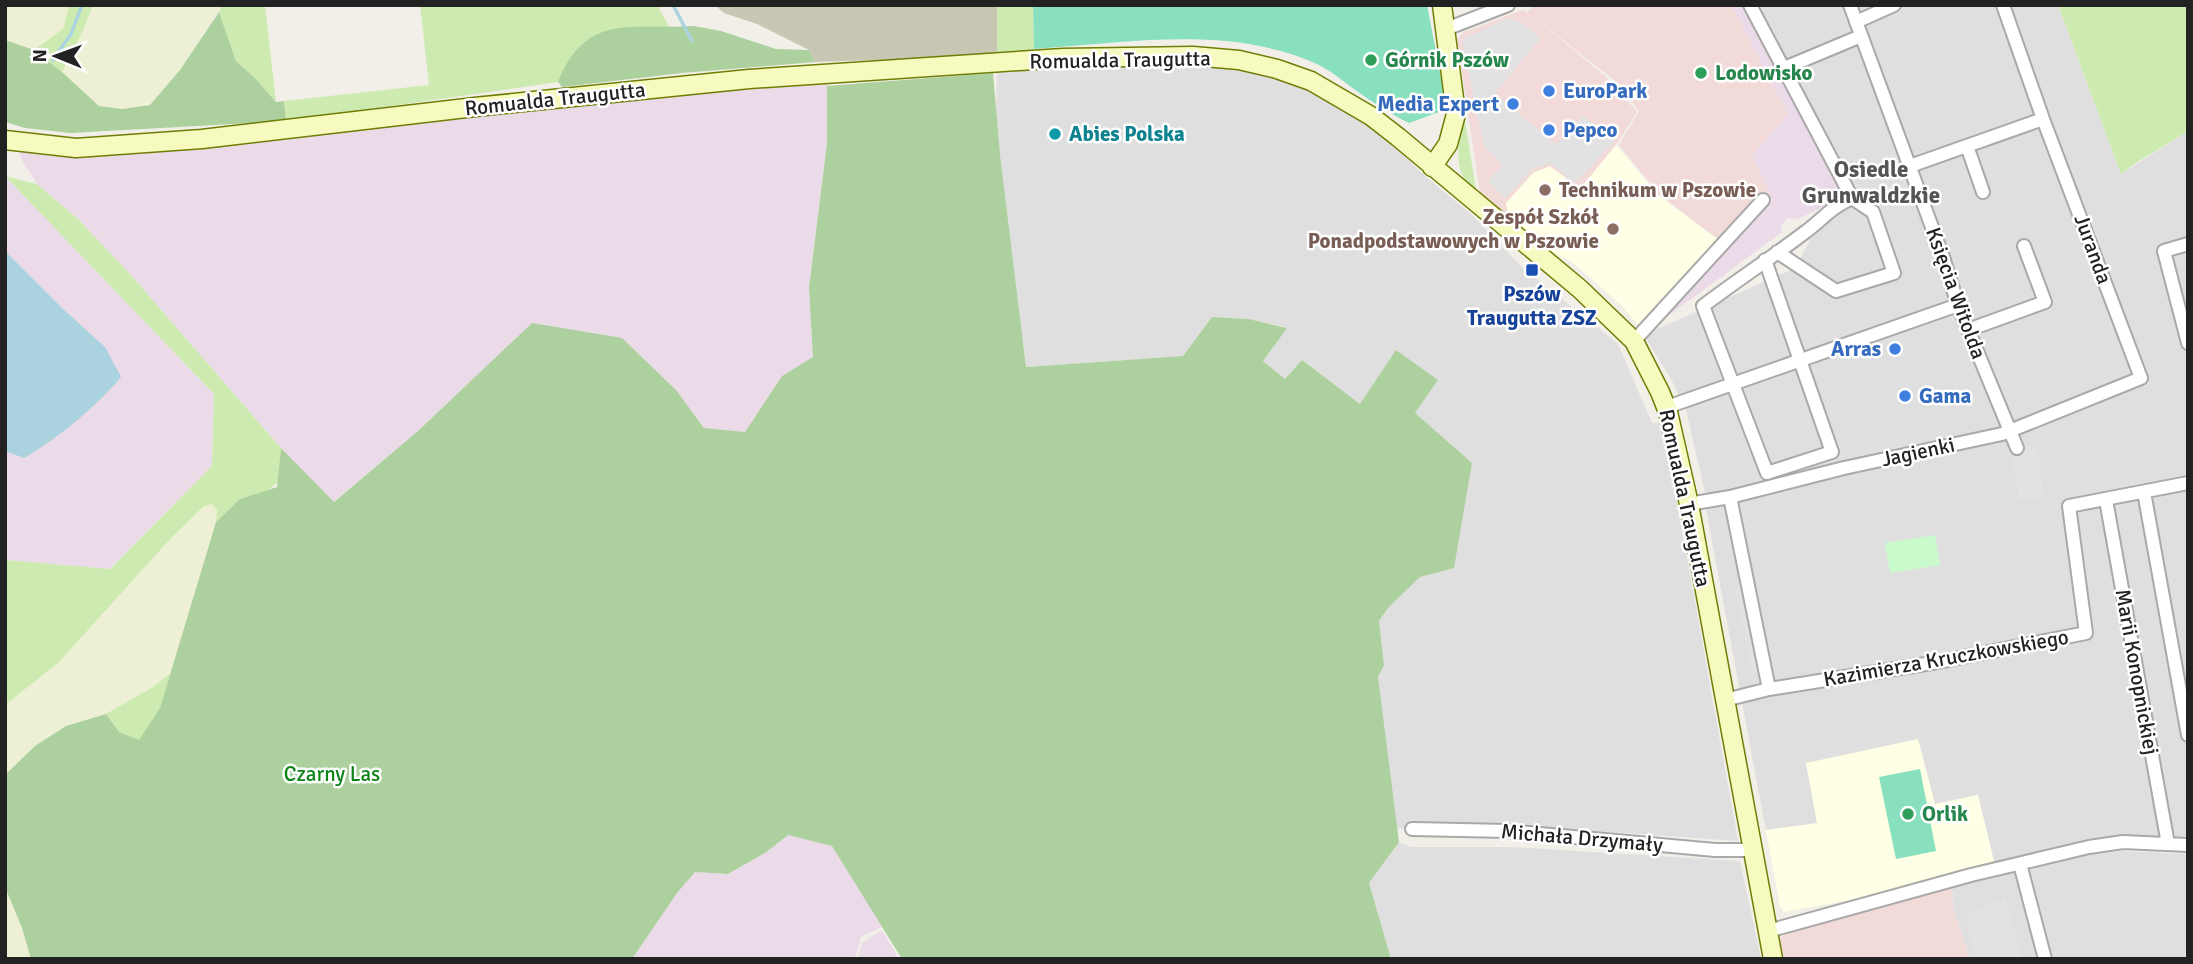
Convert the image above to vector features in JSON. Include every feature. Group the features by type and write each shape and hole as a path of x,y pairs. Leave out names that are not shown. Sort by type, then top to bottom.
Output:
{"street":[{"path":"1432,167 1448,144 1456,114 1442,5"},
{"path":"1446,29 1508,5"},
{"path":"1750,5 1852,198 1873,212 1895,272 1836,291 1777,252"},
{"name":"Księcia Witolda","path":"1850,5 1958,304 2017,448"},
{"path":"1856,22 1894,5"},
{"name":"Juranda","path":"2003,5 2043,120 2141,378"},
{"path":"1782,69 1861,36"},
{"name":"Romualda Traugutta","path":"5,140 76,148 202,139 748,79 1090,57 1193,56 1240,60 1311,81 1371,116 1580,289 1634,341 1667,407 1689,505 1773,959"},
{"path":"1910,166 2043,120"},
{"path":"1967,146 1983,192"},
{"path":"1765,260 1832,452 1767,473 1703,306 1765,260 1806,232 1835,205 1852,198"},
{"path":"1634,341 1763,200"},
{"path":"2188,244 2164,251 2188,343"},
{"path":"1968,330 2045,302 2024,246"},
{"path":"1667,407 1958,304"},
{"name":"Jagienki","path":"1689,505 2009,431 2141,378"},
{"name":"Kazimierza Kruczkowskiego","path":"1726,700 1769,689 1938,662 2086,633 2069,506 2188,483"},
{"name":"Marii Konopnickiej","path":"2144,492 2188,735"},
{"name":"Romualda Traugutta","path":"1730,497 1769,689"},
{"name":"Marii Konopnickiej","path":"2106,499 2168,844"},
{"name":"Michała Drzymały","path":"1412,829 1508,831 1715,850 1752,850"},
{"path":"1768,931 2089,847 2123,842 2188,845"},
{"path":"2020,864 2045,959"}],"shaded area":[{"path":"5,5 69,5 64,29 34,50 5,40"},
{"path":"93,5 222,5 180,70 150,105 122,109 99,106 62,72"},
{"path":"715,5 997,5 997,56 815,62 809,50 757,24 724,13"},
{"path":"1535,5 1744,5 1791,114 1776,197 1720,241 1659,194 1619,145 1639,111 1619,84 1535,18 1605,76 1637,112 1616,145 1580,189 1550,167 1534,173 1507,203 1508,218 1480,193 1457,39 1464,32 1523,10 1527,13"},
{"path":"1731,5 1749,5 1846,196 1798,219 1788,218 1781,225 1782,232 1652,328 1770,195 1752,155 1788,114"},
{"path":"1751,5 2058,5 2121,174 2188,131 2188,845 2090,849 2093,855 2121,851 2188,854 2188,959 1970,959 1953,908 1952,881 1994,861 1978,795 1935,804 1806,763 1818,824 1766,831 1706,509 1982,438 1706,497 1686,410 1644,335 1795,268 1817,227 1835,219 1851,202"},
{"path":"1508,18 1523,24 1541,38 1495,93 1556,145 1583,115 1614,142 1574,184 1550,163 1532,169 1505,199 1488,181 1503,165 1484,147 1462,40"},
{"path":"1117,62 1175,62 1239,68 1308,88 1379,132 1426,177 1471,214 1521,266 1618,344 1652,423 1660,423 1678,508 1738,841 1569,829 1438,825 1397,829 1377,677 1384,665 1379,621 1388,608 1420,577 1454,568 1415,413 1438,380 1360,404 1302,360 1285,379 1263,361 1286,327 1249,319 1212,317 1183,356 1026,367 1000,154 996,108 997,71"},
{"path":"824,74 827,86 827,143 809,288 813,357 782,376 745,432 705,429 677,391 532,323 418,431 333,502 289,457 130,274 78,219 37,184 22,160 17,143 76,148"},
{"name":"Zespół Szkół Ponadpodstawowych w Pszowie","path":"1616,145 1658,195 1720,241 1643,324 1637,324 1621,305 1571,261 1553,253 1508,218 1506,203 1533,173 1550,166 1580,189"},
{"path":"5,176 214,394 212,466 109,569 5,560"},
{"path":"2037,446 2044,498 2019,501 2012,450"},
{"path":"212,504 217,510 216,522 171,673 153,687 106,714 65,726 5,776 5,705 59,662 172,537 203,507"},
{"path":"1744,585 1761,671 1752,673 1735,587"},
{"path":"1918,739 1935,804 1978,795 1994,862 1952,881 1784,912 1780,907 1766,830 1817,823 1806,763"},
{"path":"787,834 832,845 883,926 861,937 855,959 632,959 677,893 695,872 728,874 765,853"},
{"path":"1399,842 1411,847 1510,847 1740,861 1761,959 1391,959 1369,883"},
{"path":"1952,881 1953,908 1970,959 1781,959 1779,939 1805,921"},
{"path":"5,887 22,928 31,959 5,959"},
{"path":"2005,897 2022,959 1976,959 1965,916"},
{"path":"882,930 899,959 858,959 862,943"}],"green space":[{"path":"69,5 93,5 62,72 34,50 63,29"},
{"path":"222,5 265,5 276,102 236,61 219,12"},
{"path":"420,5 657,5 670,28 633,28 602,32 578,49 567,63 558,82 286,121 284,101 429,85"},
{"path":"997,5 1033,5 1034,49 997,56"},
{"name":"Górnik Pszów","path":"1033,5 1427,5 1447,109 1409,123 1374,103 1319,65 1285,52 1251,44 1179,39 1034,49"},
{"path":"2058,5 2188,5 2188,131 2121,174"},
{"path":"219,12 236,61 276,102 284,101 286,121 71,133 25,128 5,122 5,40 34,50 99,106 122,109 150,105 180,70"},
{"path":"694,26 721,31 776,49 809,50 815,62 682,73 562,87 558,82 569,60 582,44 597,35 613,29 631,27"},
{"name":"Czarny Las","path":"993,73 1026,367 1183,356 1212,317 1249,319 1287,328 1263,361 1285,379 1302,360 1360,404 1396,350 1438,380 1415,413 1472,463 1454,568 1420,577 1388,608 1379,621 1384,665 1378,677 1399,842 1369,883 1391,959 902,959 832,846 788,835 765,853 728,874 695,872 677,893 632,959 31,959 5,887 6,774 35,746 66,726 106,714 119,732 139,740 160,708 216,522 240,499 277,487 281,448 334,502 418,431 532,323 622,338 677,391 704,428 745,432 782,376 813,357 809,288 827,143 827,86"},
{"path":"1463,114 1465,121 1477,196 1459,166"},
{"path":"5,176 37,184 78,219 130,274 281,448 278,482 268,490 240,499 216,522 217,510 212,504 203,507 172,537 59,662 5,705 5,560 110,569 212,466 214,394"},
{"path":"1935,535 1940,565 1890,573 1885,543"},
{"path":"171,673 160,708 139,741 119,732 106,714 153,687"},
{"name":"Orlik","path":"1920,769 1936,851 1896,859 1879,777"}],"water":[{"path":"5,251 105,347 121,377 76,422 24,458 5,451"}],"waterway":[{"path":"53,60 71,34 82,5"},
{"path":"673,5 692,41"}],"place":[{"name":"Górnik Pszów","path":"1371,60"},
{"name":"Lodowisko","path":"1701,73"},
{"name":"EuroPark","path":"1549,91"},
{"name":"Media Expert","path":"1513,104"},
{"name":"Pepco","path":"1549,130"},
{"name":"Abies Polska","path":"1055,134"},
{"name":"Technikum w Pszowie","path":"1545,190"},
{"name":"Zespół Szkół Ponadpodstawowych w Pszowie","path":"1613,229"},
{"name":"Pszów Traugutta ZSZ","path":"1532,270"},
{"name":"Arras","path":"1895,349"},
{"name":"Gama","path":"1905,396"},
{"name":"Orlik","path":"1908,814"}],"district":[{"name":"Osiedle Grunwaldzkie","path":"1871,182"}]}
